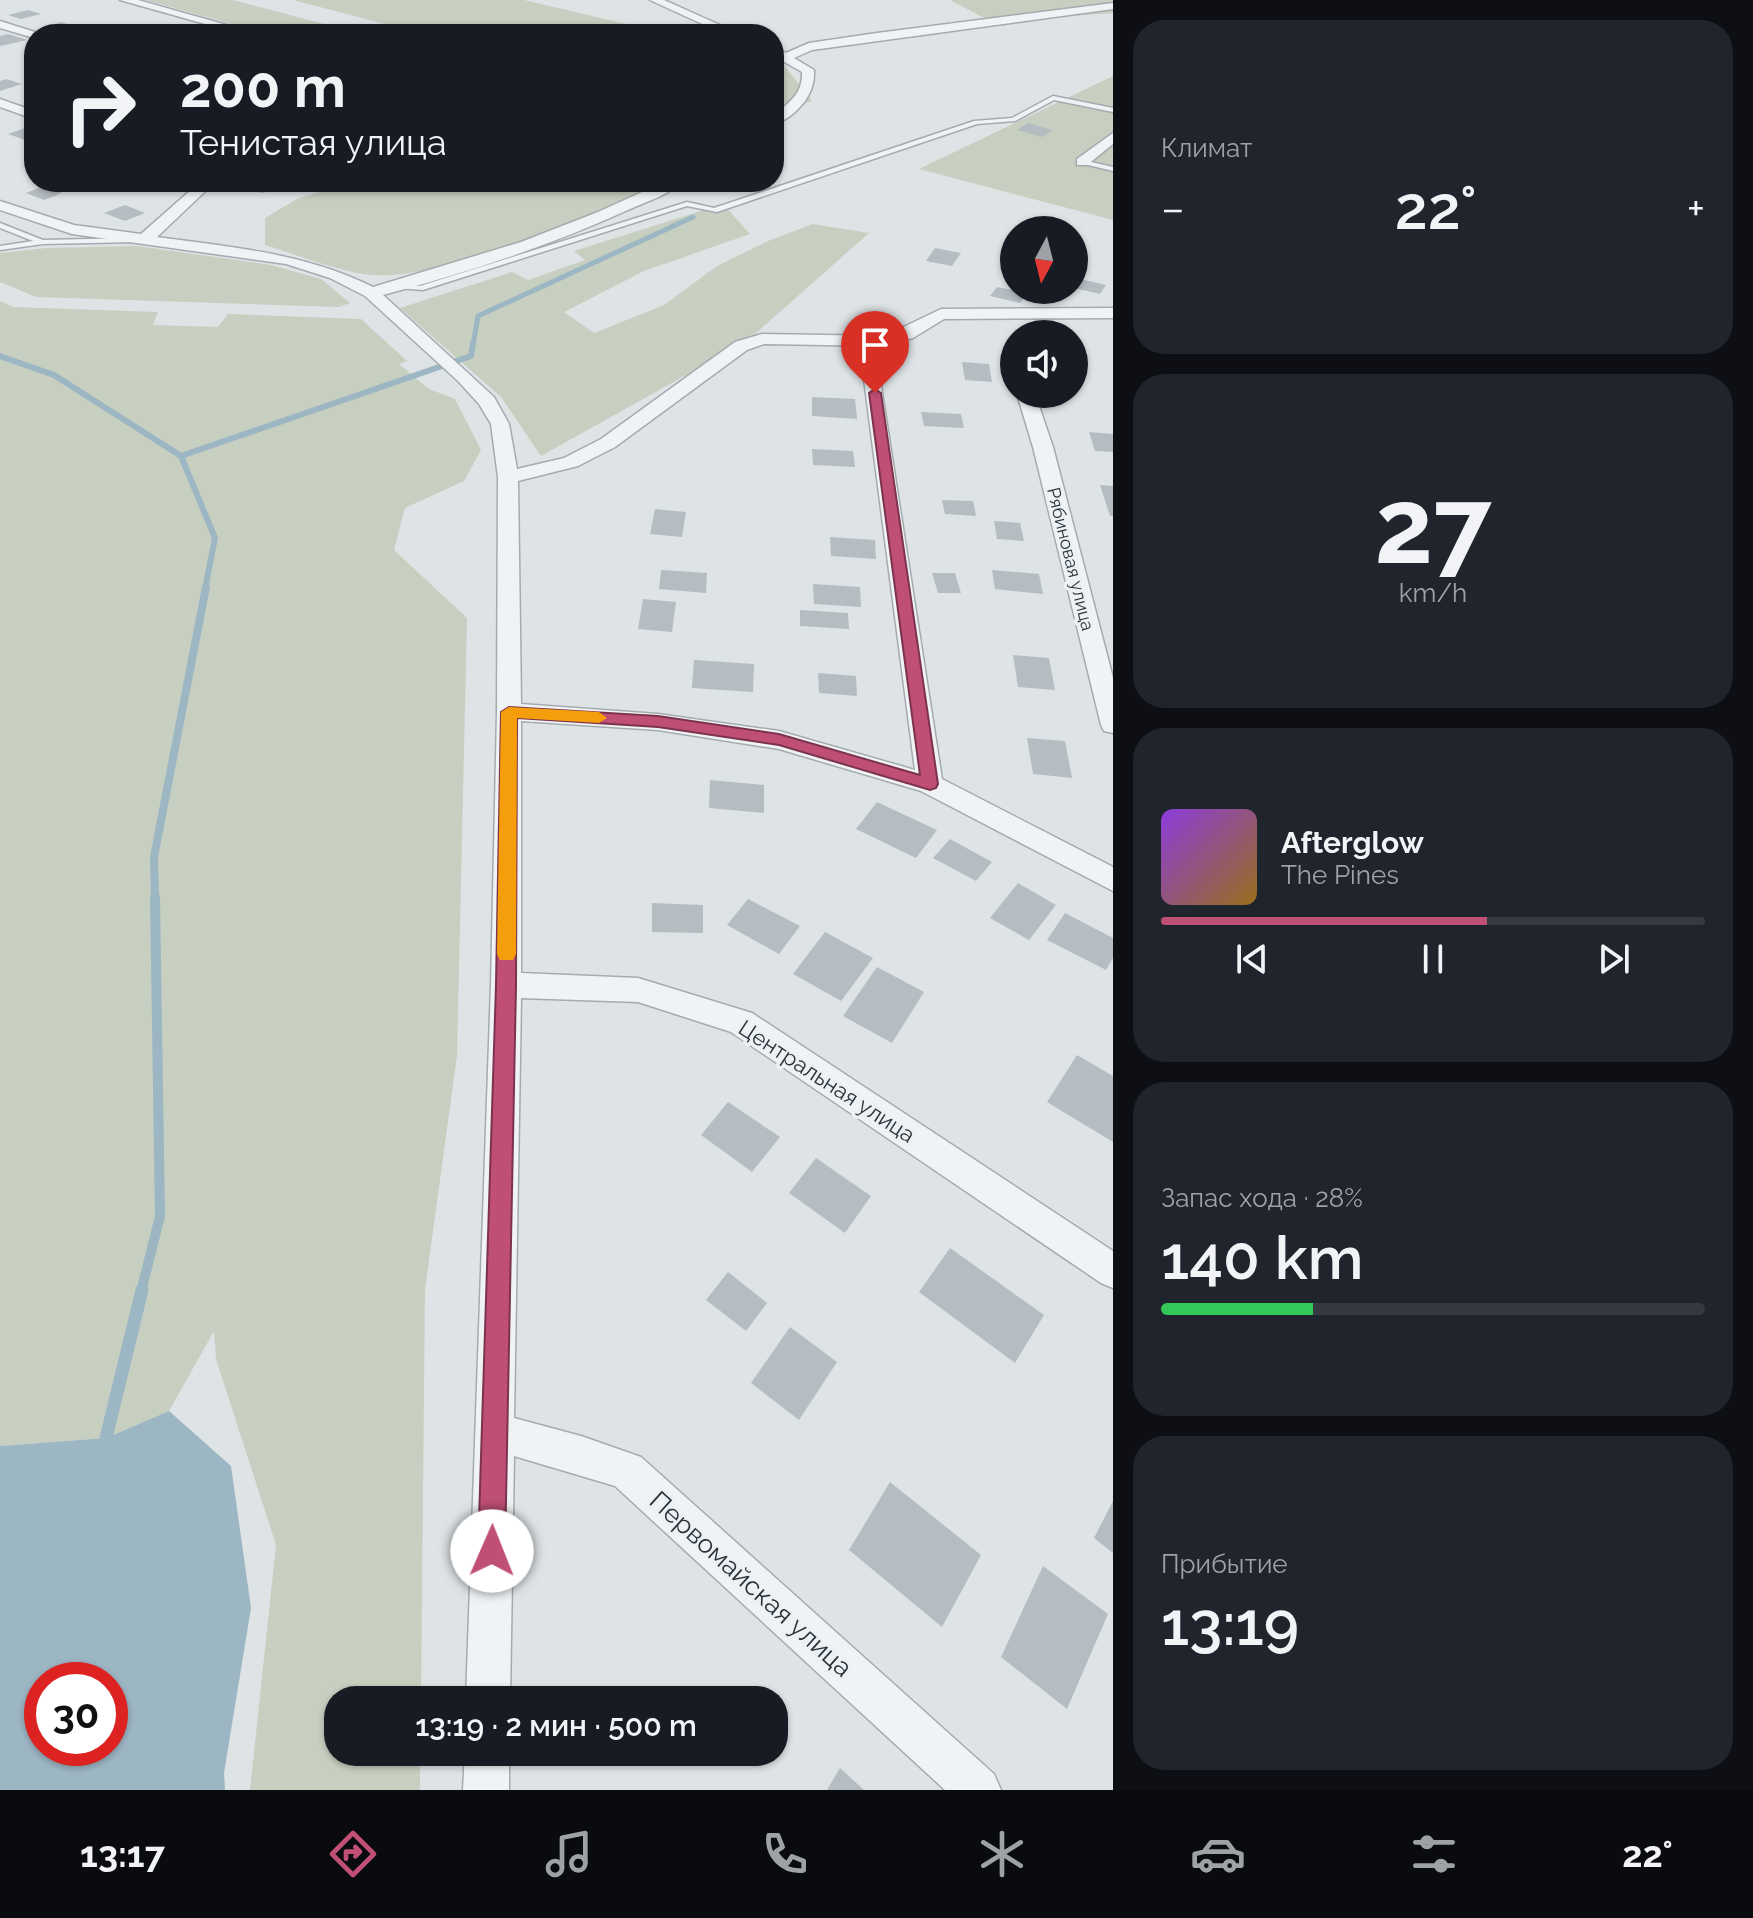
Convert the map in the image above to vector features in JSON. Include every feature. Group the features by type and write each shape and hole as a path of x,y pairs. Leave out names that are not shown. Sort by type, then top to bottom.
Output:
{"street":[{"path":"125,0 211,24"},
{"path":"655,0 711,24"},
{"path":"788,56 809,47 877,36 1113,6"},
{"path":"0,24 24,32"},
{"path":"784,55 808,70 810,83 807,94 784,113"},
{"path":"0,103 24,111"},
{"path":"1082,162 1113,137"},
{"path":"144,240 197,192"},
{"path":"371,293 515,249 651,192"},
{"path":"0,205 72,229 288,260 336,275 371,293 464,377 487,401 500,424 508,477 509,712 506,985 488,1686"},
{"path":"508,477 571,462 608,443 741,346 762,339 886,341 907,334 941,314 1113,313"},
{"path":"871,364 930,784"},
{"name":"Рябиновая улица","path":"1030,408 1113,725"},
{"path":"509,712 658,722 779,740 930,784 1113,880"},
{"name":"Центральная улица","path":"506,985 638,990 741,1022 1113,1271"},
{"name":"Первомайская улица","path":"494,1432 581,1455 627,1471 978,1790"},
{"path":"486,1790 487,1766"}],"lane":[{"path":"784,186 976,122 1013,120 1053,98 1113,110"},
{"path":"1082,162 1113,169"},
{"path":"398,286 420,288 687,204 714,210 768,192"},
{"path":"0,225 43,242"},
{"path":"0,248 43,242 144,240"}],"green space":[{"path":"146,0 233,0 324,24 231,24"},
{"path":"293,0 524,0 626,24 385,24"},
{"path":"950,0 1113,0 1113,13 992,22"},
{"path":"784,65 812,101 784,110"},
{"path":"1113,76 1113,220 919,169"},
{"path":"319,192 641,192 560,228 479,257 404,274 372,275 333,267 265,245 265,218 297,199"},
{"path":"723,204 750,234 644,271 564,312 594,333 664,305 717,266 768,241 813,224 869,233 747,341 541,456 501,397 400,308 512,272 528,280 585,260 574,251"},
{"path":"137,246 271,265 321,279 350,303 339,307 36,297 0,282 0,253 46,248"},
{"path":"0,301 13,307 158,312 153,325 218,327 228,314 361,319 407,361 399,364 429,389 455,399 481,450 464,481 405,508 394,550 467,618 457,1056 425,1289 421,1686 324,1686 324,1766 420,1766 420,1790 250,1790 276,1545 216,1359 214,1331 169,1411 106,1438 0,1446"}],"water":[{"path":"169,1411 231,1466 251,1608 224,1773 225,1790 0,1790 0,1446 106,1438"}],"building":[{"path":"28,10 41,14 21,19 8,15"},
{"path":"8,34 24,41 0,46 0,36"},
{"path":"7,79 22,84 0,91 0,81"},
{"path":"1028,123 1053,130 1042,137 1017,130"},
{"path":"24,128 24,140 8,134"},
{"path":"59,192 62,193 44,200 26,193"},
{"path":"125,205 145,213 125,221 104,213"},
{"path":"935,248 961,253 952,266 926,261"},
{"path":"1088,281 1106,285 1100,294 1088,291"},
{"path":"997,287 1000,288 1000,298 990,296"},
{"path":"962,362 989,364 992,382 965,380"},
{"path":"812,397 855,399 857,419 812,416"},
{"path":"921,412 961,414 964,428 924,426"},
{"path":"1089,432 1113,434 1113,452 1095,451"},
{"path":"812,449 853,451 855,467 813,465"},
{"path":"1100,485 1113,486 1113,516 1110,516"},
{"path":"942,500 973,501 976,516 945,514"},
{"path":"655,509 686,512 682,537 650,534"},
{"path":"994,521 1020,523 1024,541 997,539"},
{"path":"830,537 875,540 876,559 831,556"},
{"path":"661,570 707,573 706,593 659,589"},
{"path":"992,570 1039,574 1043,594 995,589"},
{"path":"932,573 955,573 961,593 938,593"},
{"path":"813,584 860,587 861,607 814,604"},
{"path":"643,599 676,602 672,632 638,629"},
{"path":"800,610 848,613 849,629 800,626"},
{"path":"1013,655 1049,658 1055,690 1018,687"},
{"path":"694,660 754,664 753,692 692,688"},
{"path":"818,673 856,676 857,696 819,693"},
{"path":"1027,738 1065,741 1072,778 1033,774"},
{"path":"710,780 764,785 764,813 709,808"},
{"path":"877,802 937,830 916,858 856,829"},
{"path":"950,839 992,862 976,881 933,858"},
{"path":"1018,883 1056,905 1029,940 990,918"},
{"path":"748,899 800,926 779,954 727,925"},
{"path":"652,903 703,905 703,933 652,932"},
{"path":"1065,913 1113,938 1113,958 1106,970 1047,940"},
{"path":"825,932 873,958 841,1001 793,974"},
{"path":"877,967 924,992 892,1043 843,1016"},
{"path":"1077,1055 1113,1076 1113,1142 1047,1102"},
{"path":"728,1102 780,1137 752,1172 701,1135"},
{"path":"816,1158 871,1196 845,1233 789,1193"},
{"path":"950,1248 1044,1315 1015,1363 919,1292"},
{"path":"728,1272 767,1303 746,1331 706,1300"},
{"path":"790,1327 837,1362 799,1420 751,1383"},
{"path":"890,1482 981,1555 942,1627 849,1550"},
{"path":"1113,1501 1113,1553 1094,1538"},
{"path":"1043,1566 1108,1614 1067,1709 1001,1657"},
{"path":"840,1768 864,1790 827,1790"}],"waterway":[{"path":"473,345 478,316 693,217"},
{"path":"181,456 471,356 473,343"},
{"path":"0,356 54,375 181,456"},
{"path":"181,456 215,538 205,589"},
{"path":"155,899 154,857 206,587"},
{"path":"141,1292 160,1216 155,897"},
{"path":"106,1438 142,1290"}],"slow traffic":[{"path":"506,954 509,712 599,718"}],"route":[{"path":"492,1551 506,985 509,712 658,722 779,740 930,784 875,393"}]}
